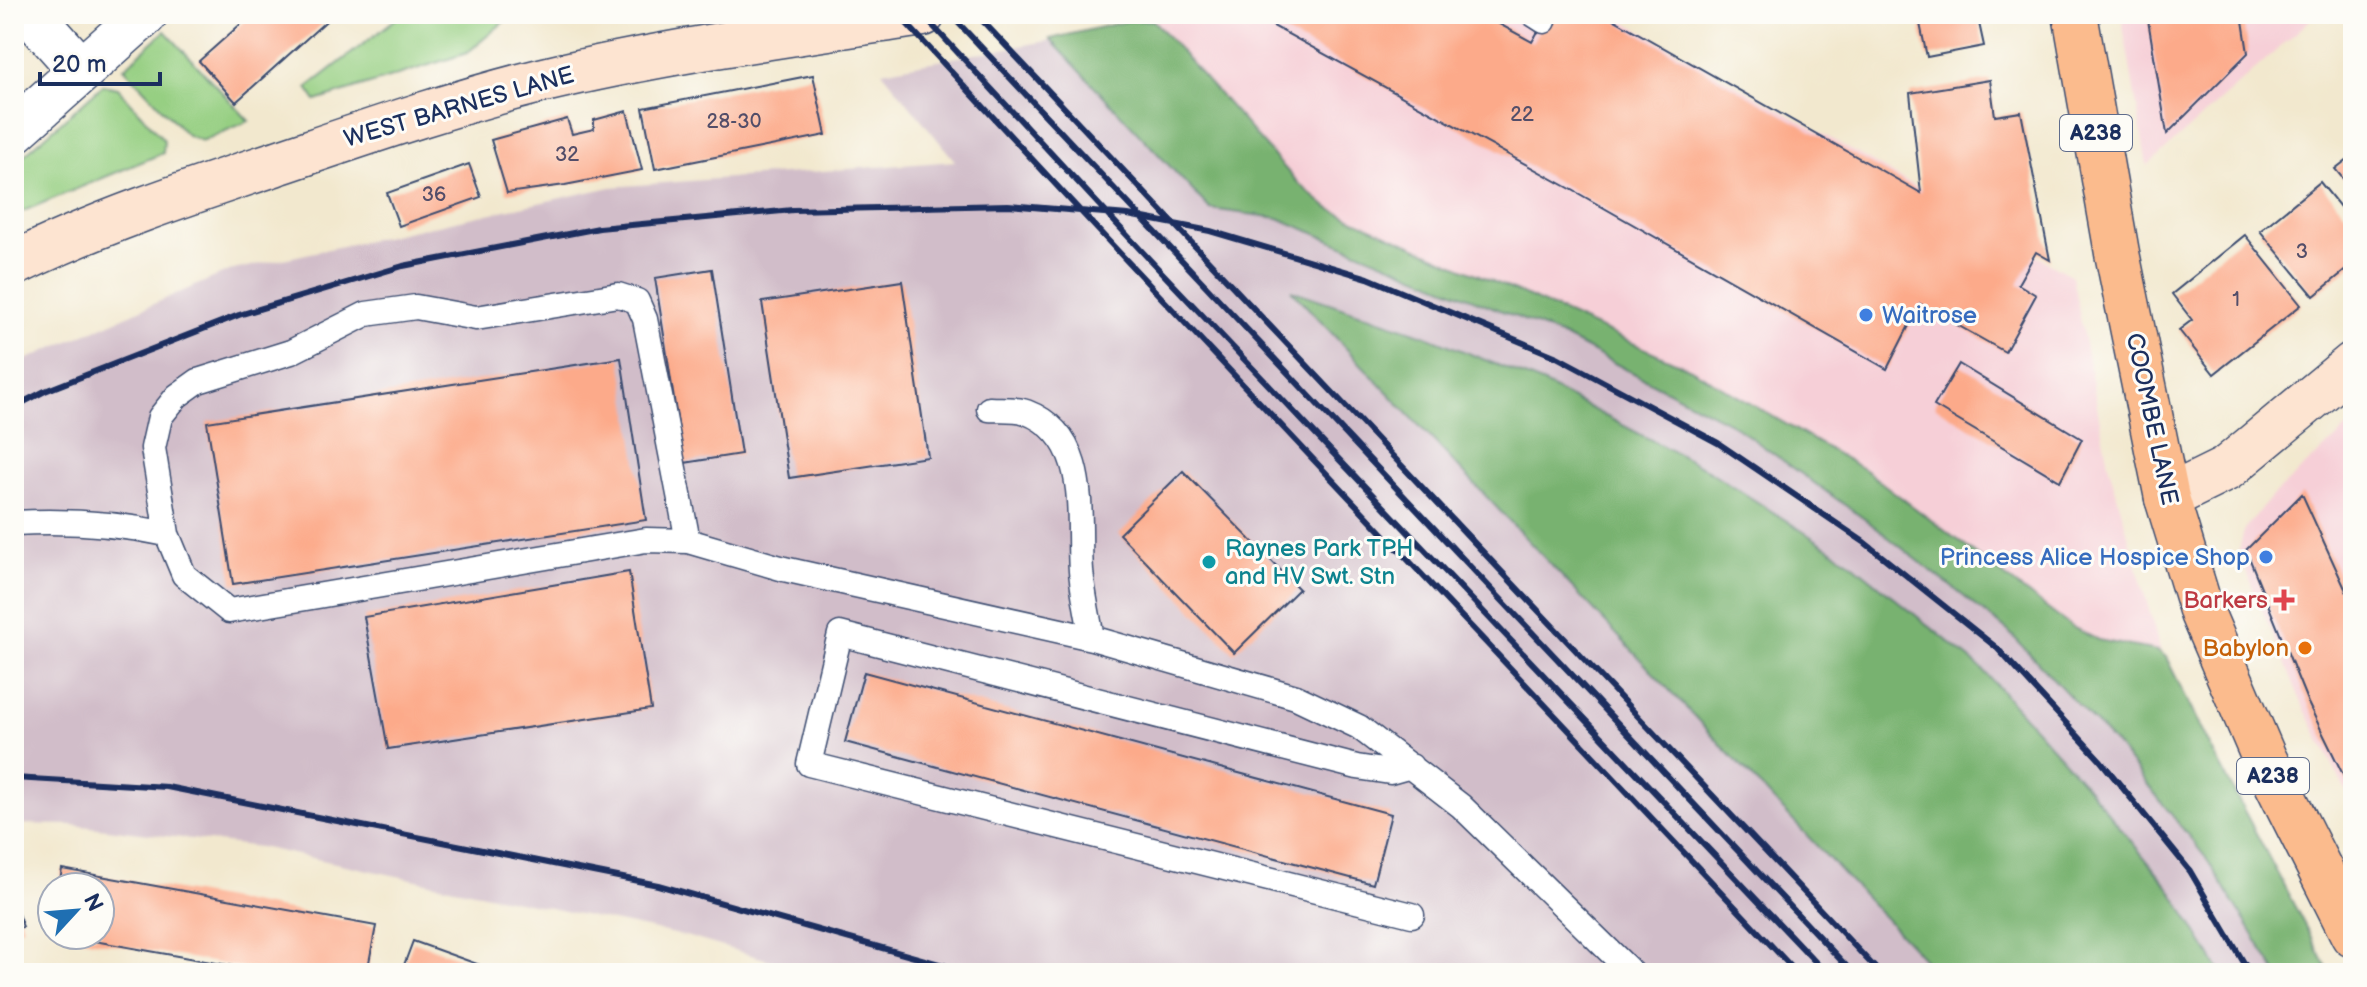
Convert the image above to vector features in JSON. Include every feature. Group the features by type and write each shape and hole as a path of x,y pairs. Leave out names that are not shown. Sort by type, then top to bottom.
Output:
{"main road":[{"name":"WEST BARNES LANE","path":"14,264 129,213 199,188 375,128 541,81 745,42 923,14"},
{"name":"COOMBE LANE","path":"2075,14 2117,253 2167,498 2218,655 2264,758 2339,876 2353,935"},
{"path":"2167,498 2226,469 2353,364"}],"street":[{"path":"31,14 81,70"},
{"path":"14,131 145,14"}],"lane":[{"path":"688,541 645,319 637,301 618,295 476,318 416,307 366,314 291,352 198,381 177,396 160,417 153,448 167,534 184,575 229,611 646,540 688,541 784,569 1092,638 1296,697 1359,727 1461,806 1632,973"},
{"path":"989,409 1025,411 1056,431 1076,469 1081,572 1092,638"},
{"path":"14,523 94,522 167,534"},
{"path":"1411,766 1390,772 1357,767 840,634 809,764 1412,915"}],"shaded area":[{"path":"1160,14 1612,14 2072,276 2108,463 2162,656 2092,645 1326,208 1300,186 1154,22 1151,17"},
{"path":"2121,14 2317,14 2147,166"},
{"path":"1151,17 1300,186 1326,208 1864,473 2328,973 813,973 689,937 259,847 73,825 14,824 14,365 229,271 611,187 955,161 882,71 1047,41"},
{"path":"2353,423 2353,805 2304,708 2238,553 2245,528 2273,495"}],"green space":[{"path":"402,14 513,14 467,53 316,101 307,88"},
{"path":"1153,20 1298,183 1328,208 1691,369 1865,470 2070,626 2098,640 2158,651 2166,657 2330,973 2277,973 2206,858 2115,744 2008,631 1870,523 1732,424 1562,336 1278,218 1210,209 1050,39 1127,21"},
{"path":"165,31 249,121 202,141 187,135 124,68"},
{"path":"103,85 118,88 164,140 163,153 14,215 14,164"},
{"path":"1291,290 1424,335 1544,384 1703,467 1849,561 1982,669 2083,782 2171,890 2221,973 1937,973"}],"building":[{"path":"252,14 334,14 236,102 199,61"},
{"path":"1265,14 1481,14 1532,42 1548,14 1604,14 1921,193 1910,93 1990,80 1995,116 2021,112 2050,260 2036,252 2018,284 2036,295 2005,352 1920,304 1887,369 1569,188 1264,21"},
{"path":"1918,14 1977,14 1984,46 1927,57"},
{"path":"2147,14 2242,14 2248,53 2167,134"},
{"path":"813,75 826,135 655,169 643,108"},
{"path":"627,111 642,170 507,193 491,140 567,119 572,134 594,129 594,120"},
{"path":"2353,155 2353,191 2335,169"},
{"path":"469,164 481,197 399,226 387,193"},
{"path":"2320,182 2353,223 2353,264 2314,296 2260,231"},
{"path":"2245,235 2301,305 2214,374 2179,330 2192,320 2172,294"},
{"path":"712,269 741,454 684,463 655,278"},
{"path":"902,281 928,457 789,478 762,302"},
{"path":"621,358 646,520 233,584 207,422"},
{"path":"1959,364 2082,439 2060,481 1934,406"},
{"name":"Raynes Park TPH and HV Swt. Stn","path":"1183,471 1299,589 1234,653 1119,534"},
{"path":"2302,494 2353,606 2353,795 2308,703 2246,550"},
{"path":"629,572 651,709 388,749 364,617"},
{"path":"864,672 1391,814 1373,884 845,742"},
{"path":"116,879 376,926 367,973 272,973 116,945"},
{"path":"14,903 23,927 14,930"},
{"path":"413,941 502,973 401,973"}],"railway":[{"path":"898,14 1797,973"},
{"path":"922,14 1150,260 1826,973"},
{"path":"950,14 1853,973"},
{"path":"976,14 1880,973"},
{"path":"14,407 45,391 239,315 403,266 599,228 793,210 1008,205 1128,215 1210,231 1368,278 1557,357 1718,443 1864,542 1997,648 2100,760 2190,871 2250,973"},
{"path":"14,778 167,787 658,885 971,973"}],"place":[{"name":"Waitrose","path":"1866,315"},
{"name":"Princess Alice Hospice Shop","path":"2266,557"},
{"name":"Raynes Park TPH and HV Swt. Stn","path":"1209,562"},
{"name":"Barkers","path":"2284,600"},
{"name":"Babylon","path":"2305,648"}]}
